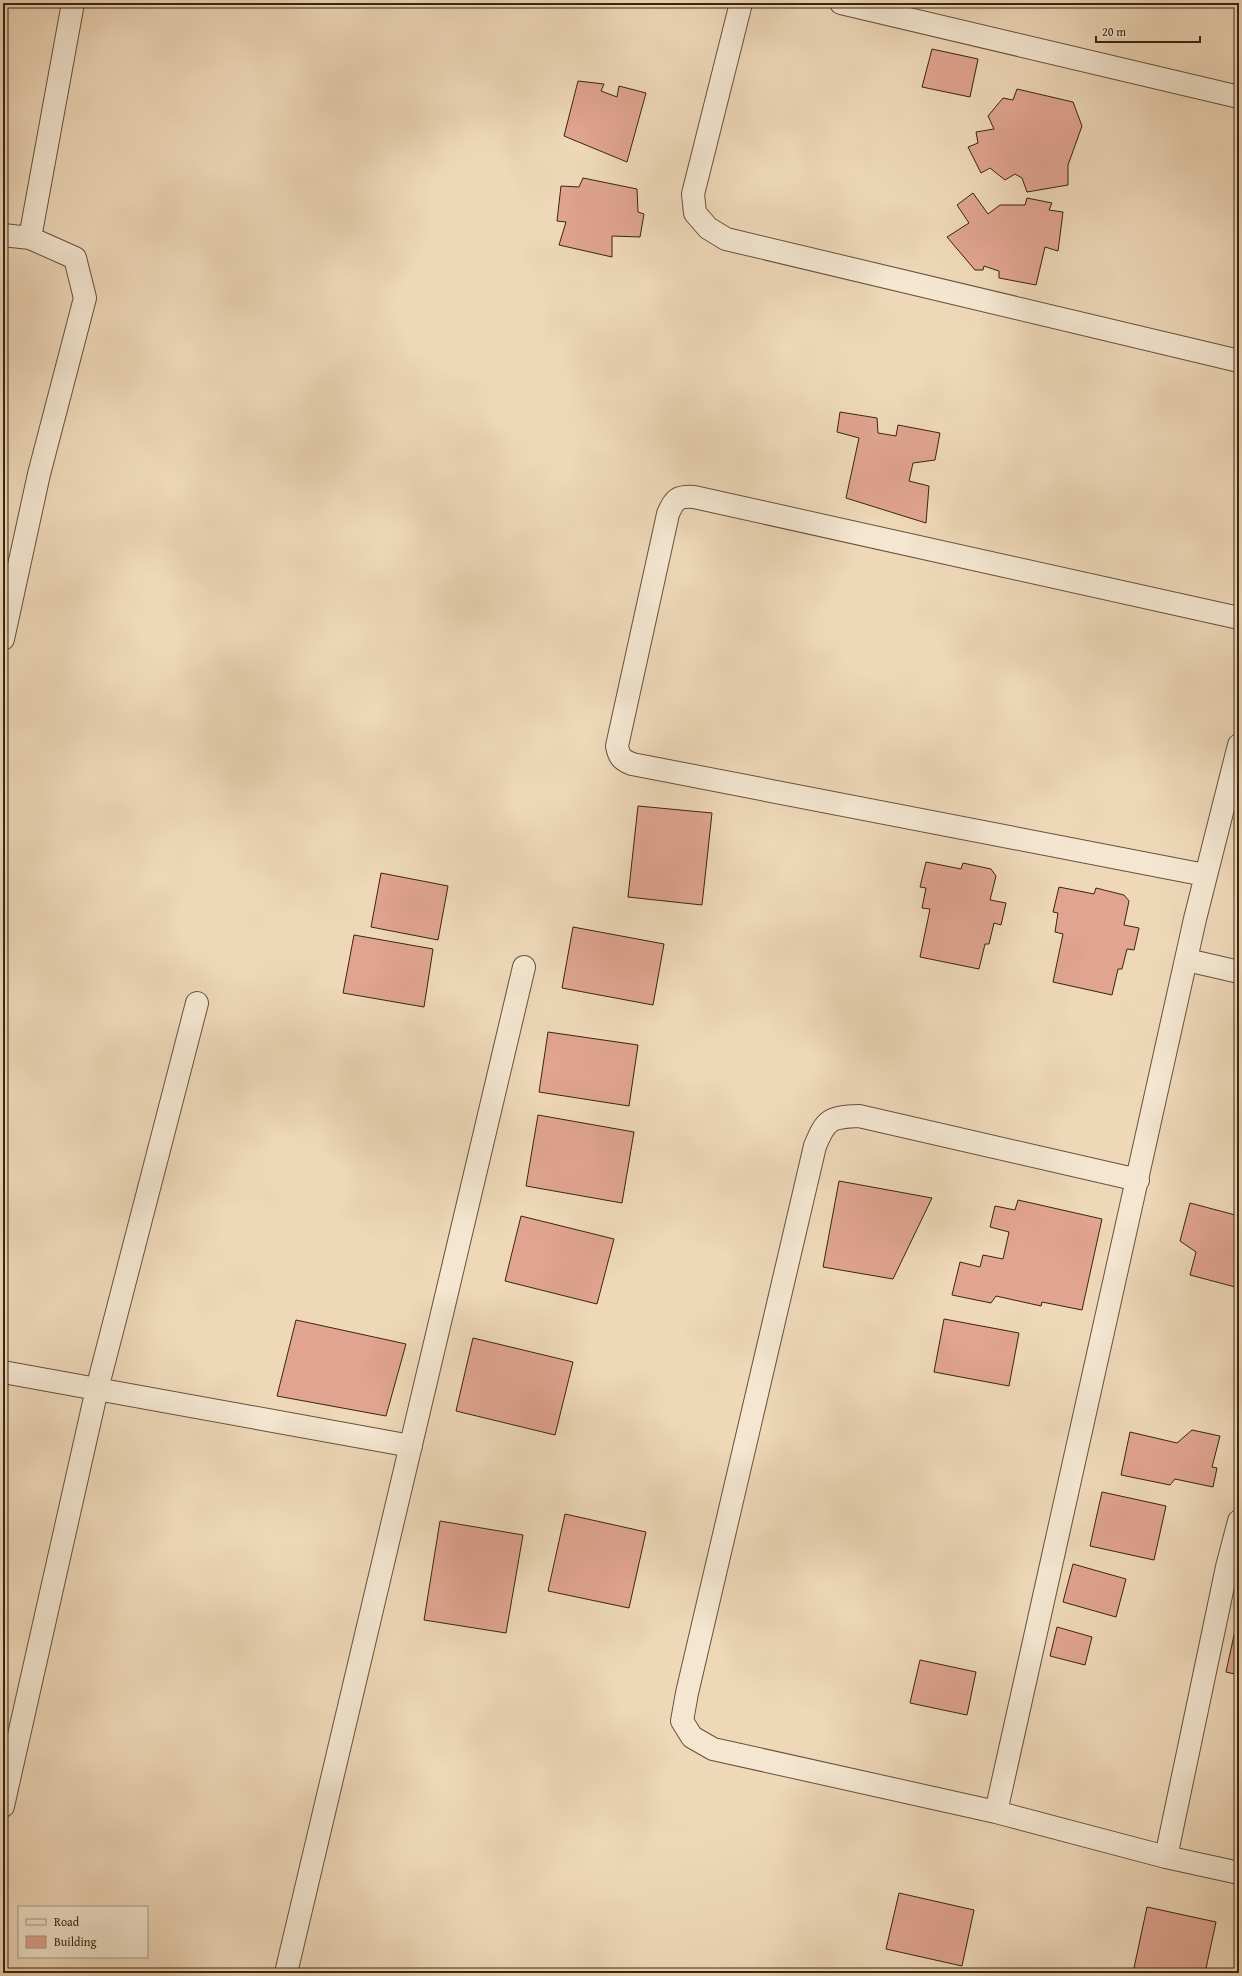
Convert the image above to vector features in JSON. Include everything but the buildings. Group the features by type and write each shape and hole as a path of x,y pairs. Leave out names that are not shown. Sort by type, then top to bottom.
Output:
{"street":[{"path":"30,238 73,3"},
{"path":"741,3 693,194 695,213 708,228 726,239 1239,361"},
{"path":"841,3 1239,97"},
{"path":"3,235 30,238 75,258 85,298 39,474 3,639"},
{"path":"1205,875 632,764 623,761 618,755 617,746 668,514 673,502 683,496 709,500 1239,618"},
{"path":"996,1812 1205,875 1239,745"},
{"path":"1187,960 1239,972"},
{"path":"286,1973 524,967"},
{"path":"3,1806 97,1389 197,1003"},
{"path":"1138,1180 859,1116 840,1117 823,1126 815,1146 687,1693 682,1721 692,1737 713,1749 996,1812 1166,1857 1239,1873"},
{"path":"3,1372 411,1446"},
{"path":"1166,1857 1233,1568 1239,1521"}]}
